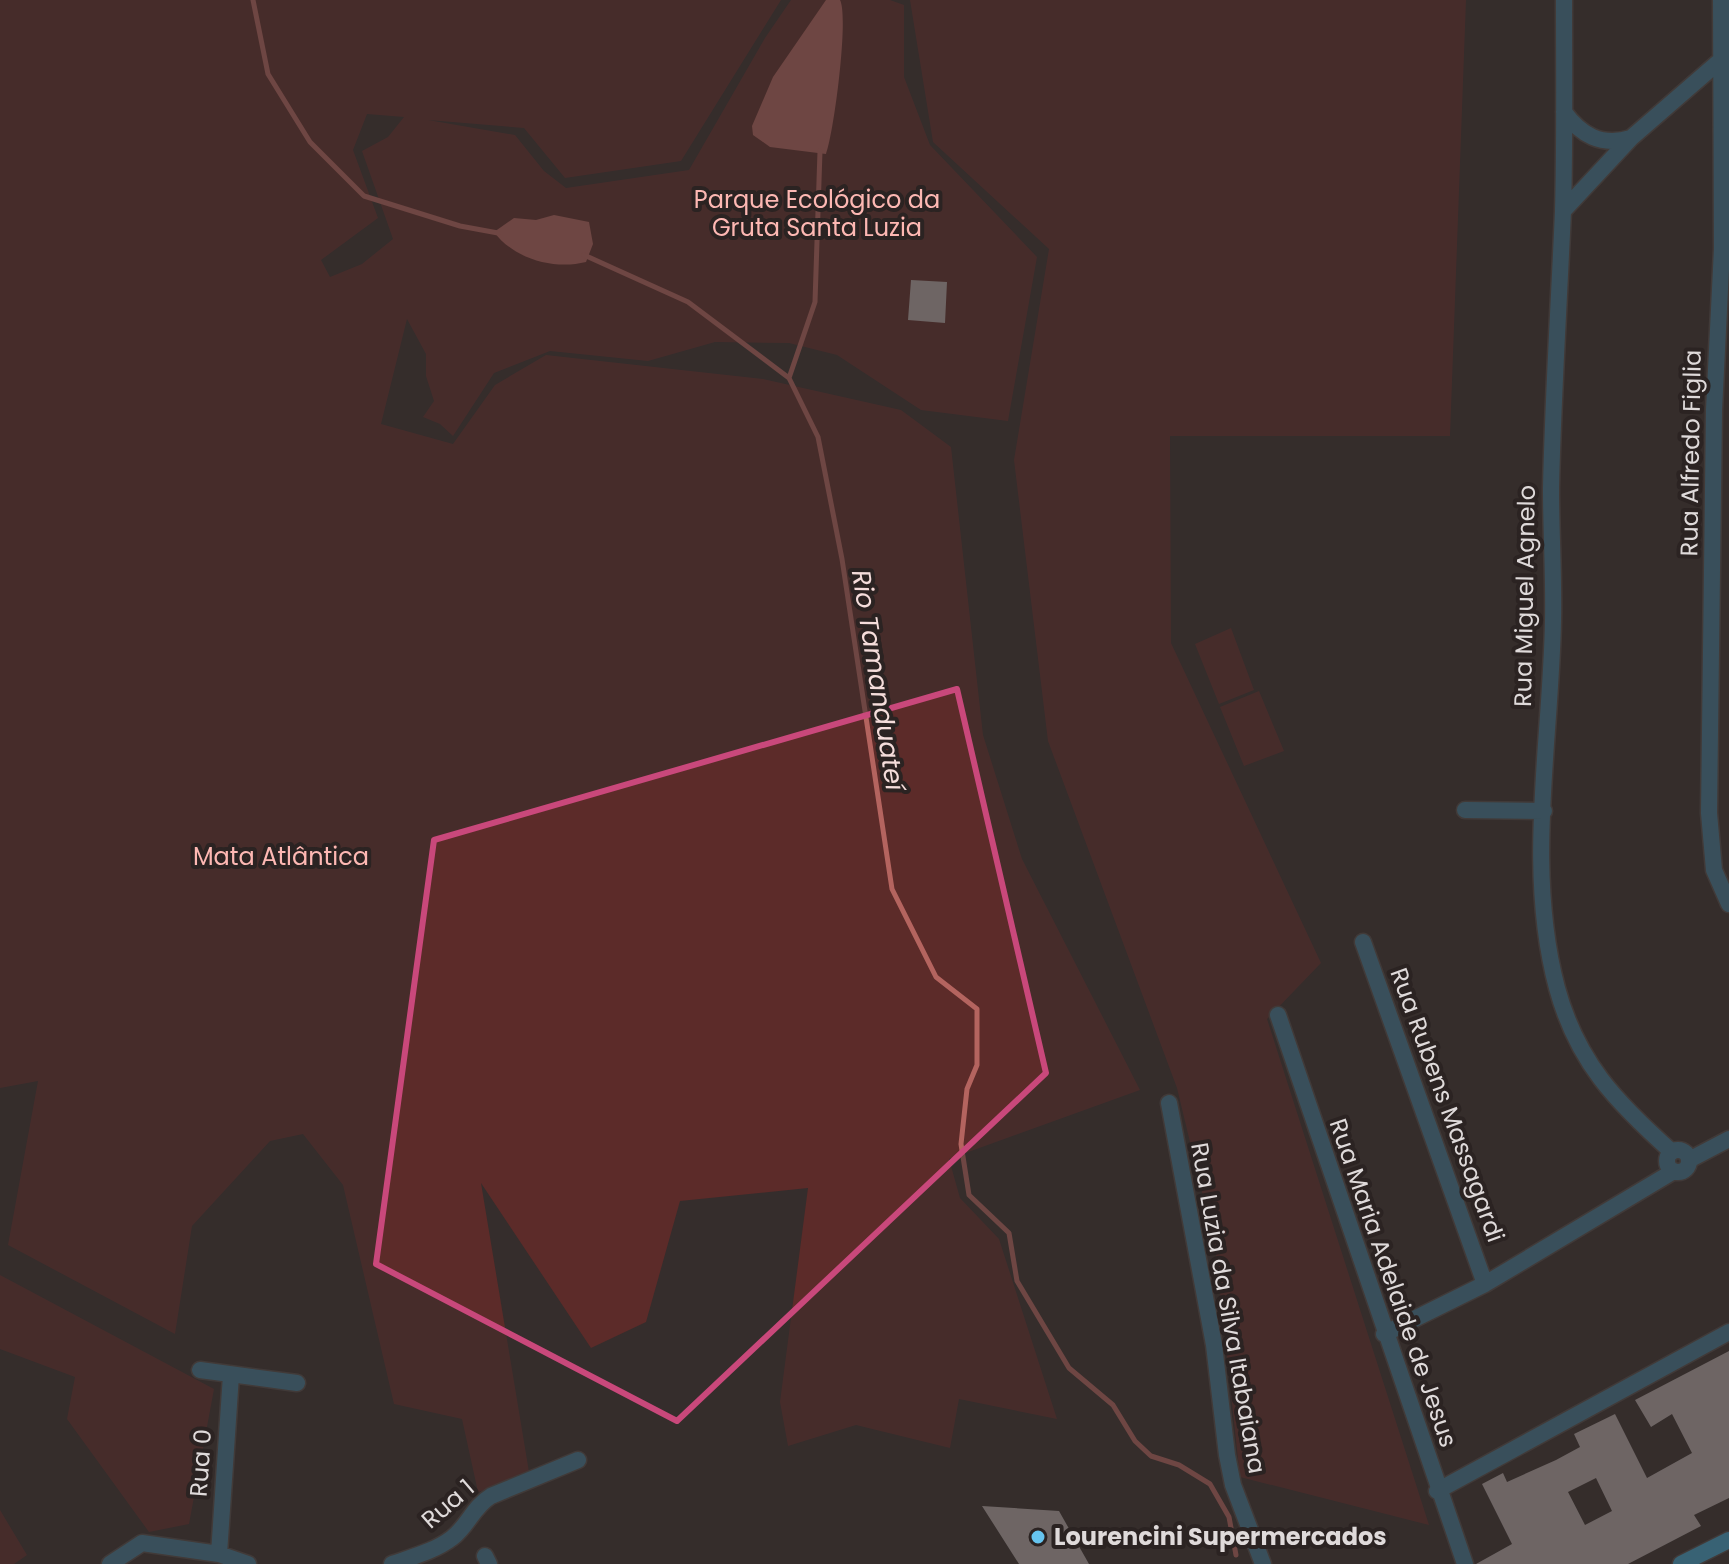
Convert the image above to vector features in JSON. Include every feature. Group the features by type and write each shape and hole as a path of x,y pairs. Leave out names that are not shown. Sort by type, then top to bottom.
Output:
{"street":[{"name":"Rua Miguel Agnelo","path":"1564,0 1563,211 1555,342 1553,622 1541,867 1556,987 1576,1044 1598,1079 1625,1110 1672,1152"},
{"name":"Rua Alfredo Figlia","path":"1721,0 1722,249 1714,410 1709,813 1714,870 1729,904"},
{"path":"1563,211 1631,138 1722,59"},
{"path":"1564,112 1577,128 1590,137 1611,141 1631,138"},
{"path":"1465,810 1544,811"},
{"name":"Rua Rubens Massagardi","path":"1363,942 1485,1284"},
{"name":"Rua Maria Adelaide de Jesus","path":"1278,1015 1437,1491 1465,1564"},
{"name":"Rua Luzia da Silva Itabaiana","path":"1169,1103 1214,1345 1233,1485 1263,1564"},
{"path":"1384,1334 1485,1284 1674,1171 1685,1170 1689,1160 1729,1139"},
{"path":"1674,1171 1668,1163 1672,1152 1684,1152 1689,1160"},
{"path":"1437,1491 1729,1332"},
{"path":"200,1370 297,1383"},
{"name":"Rua 0","path":"219,1554 231,1375"},
{"name":"Rua 1","path":"392,1564 426,1553 454,1537 480,1503 491,1496 578,1460"},
{"path":"1681,1564 1729,1540"},
{"path":"110,1564 142,1543 219,1554 248,1564"}],"highlighted area":[{"path":"957,689 1046,1073 677,1421 376,1264 434,840"}],"green space":[{"path":"0,0 781,0 681,161 565,178 524,128 428,120 515,135 544,171 566,188 689,170 765,38 791,0 890,0 904,5 904,77 930,145 1037,257 1008,421 921,410 837,355 789,343 715,342 648,361 550,351 494,373 453,436 440,424 423,417 434,401 426,376 426,354 407,319 381,424 453,444 495,385 546,355 763,379 901,410 951,447 983,735 1022,859 1140,1090 949,1159 960,1198 999,1239 1057,1419 959,1399 950,1448 856,1425 788,1446 780,1402 808,1188 680,1201 646,1322 591,1348 481,1183 530,1478 478,1492 462,1419 394,1404 343,1185 303,1134 270,1141 192,1226 175,1334 8,1245 38,1081 0,1088","holes":["367,114 404,117 388,137 362,151 393,239 362,264 330,277 321,260 378,218 353,150"]},
{"path":"910,0 1466,0 1450,436 1170,436 1171,643 1321,963 1267,1019 1429,1525 1240,1477 1215,1246 1177,1088 1048,741 1014,460 1049,249 933,142"},
{"path":"1231,628 1254,690 1219,704 1195,644"},
{"path":"1259,691 1284,751 1244,766 1220,707"},
{"path":"0,1275 214,1389 189,1524 149,1532 67,1419 75,1377 0,1349"},
{"path":"0,1510 27,1555 14,1564 0,1564"}],"shaded area":[{"path":"826,0 840,0 843,28 836,101 826,154 770,147 753,135 752,126 773,77"},
{"path":"554,215 589,222 593,244 586,262 561,264 536,260 512,249 494,232 514,218 536,220"}],"building":[{"path":"911,280 947,282 945,323 908,320"},
{"path":"1729,1351 1729,1498 1694,1515 1701,1526 1628,1564 1476,1564 1512,1544 1482,1484 1503,1473 1507,1482 1580,1447 1574,1434 1615,1414 1647,1478 1692,1453 1672,1414 1651,1427 1635,1400","holes":["1596,1478 1612,1511 1585,1525 1568,1492"]},
{"name":"Lourencini Supermercados","path":"982,1506 1059,1511 1089,1564 1019,1564"}],"waterway":[{"name":"Rio Tamanduateí","path":"253,0 268,74 310,142 364,196 460,226 498,233"},
{"path":"789,378 815,302 820,151"},
{"name":"Rio Tamanduateí","path":"584,255 688,302 789,378 818,437 842,559 892,889 936,977 977,1009 977,1065 967,1089 961,1144 969,1195 1009,1233 1017,1281 1069,1368 1113,1405 1135,1441 1151,1456 1179,1465 1210,1484 1229,1517 1236,1555"}],"place":[{"name":"Lourencini Supermercados","path":"1038,1537"}],"park label":[{"name":"Parque Ecológico da Gruta Santa Luzia","path":"817,214"},
{"name":"Mata Atlântica","path":"281,857"}]}
